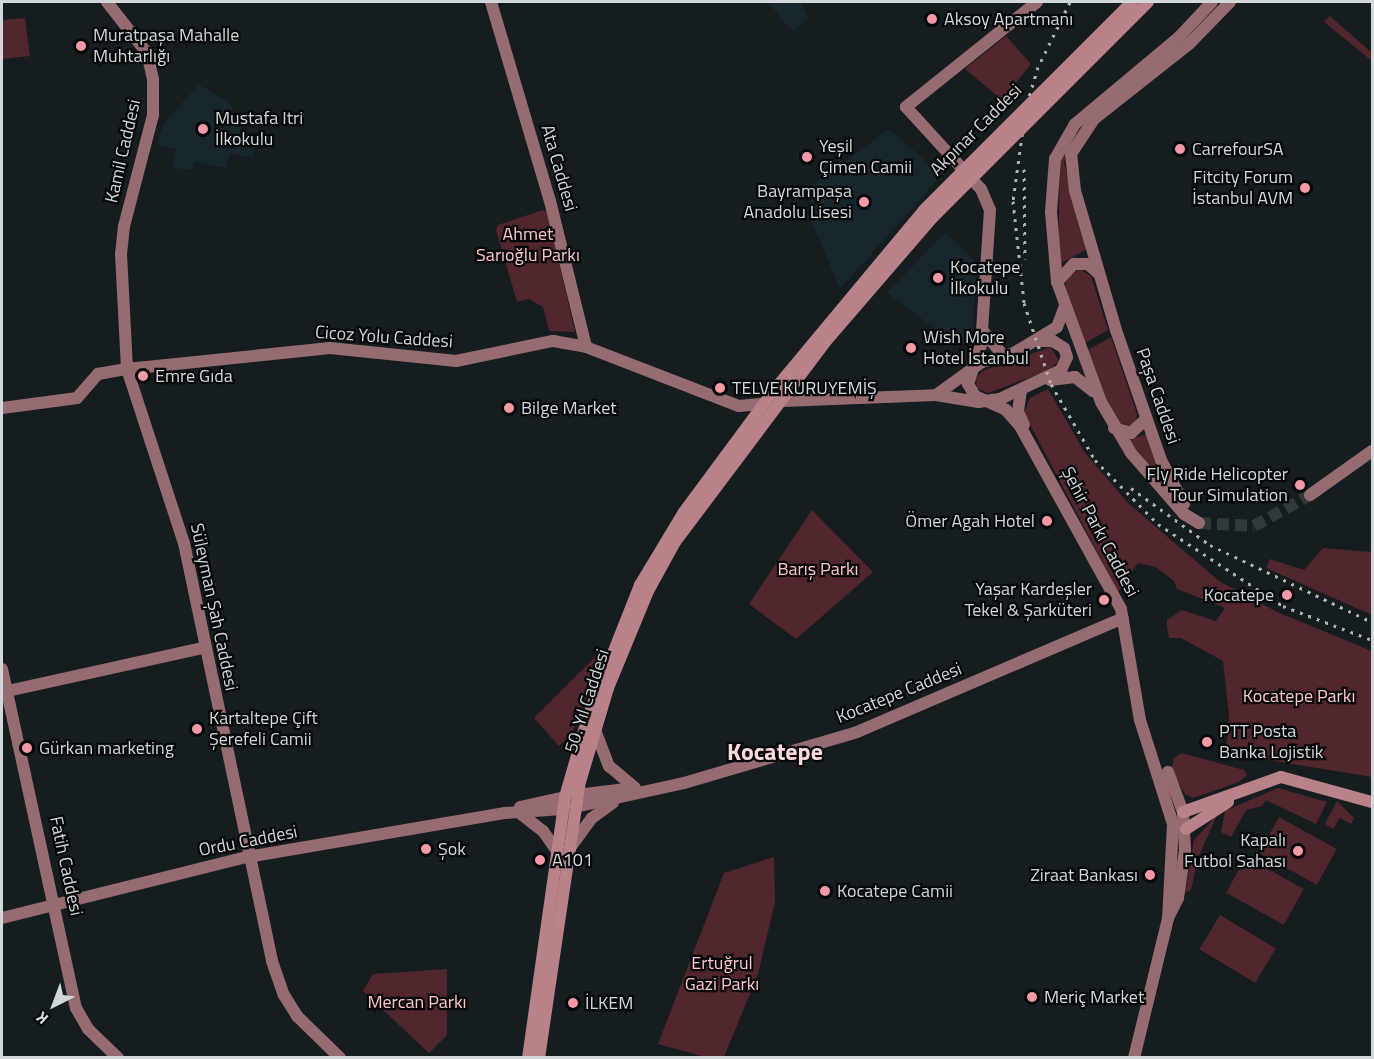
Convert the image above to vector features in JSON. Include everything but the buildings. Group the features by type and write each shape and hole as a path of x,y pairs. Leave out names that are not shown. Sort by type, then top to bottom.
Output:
{"main road":[{"name":"Akpınar Caddesi","path":"764,404 841,304 1132,2"},
{"name":"Akpınar Caddesi","path":"783,401 825,342 928,213 1148,2"},
{"path":"764,404 783,401"},
{"name":"50. Yıl Caddesi","path":"570,802 626,639 667,554 783,401"},
{"name":"50. Yıl Caddesi","path":"528,1058 570,802 589,714 640,585 684,512 764,404"},
{"path":"1186,829 1219,807 1281,777"},
{"path":"1184,812 1281,777 1371,801"},
{"name":"50. Yıl Caddesi","path":"539,1058 562,854"}],"street":[{"name":"Ata Caddesi","path":"491,2 550,201 586,347"},
{"path":"969,371 979,353 982,330 991,219 986,198 906,107 1037,2"},
{"name":"Paşa Caddesi","path":"1212,2 1065,136 1053,179 1051,236 1057,282 1101,402 1114,428 1171,501 1200,523 1175,492 1146,419 1100,275 1072,176 1074,145 1094,119 1189,44 1230,2"},
{"name":"Kamil Caddesi","path":"114,4 147,53 154,99 124,226 122,286"},
{"path":"1057,282 1074,264 1088,264 1100,275"},
{"name":"Süleyman Şah Caddesi","path":"122,286 127,369 174,506 247,857 284,996 297,1016 340,1058"},
{"path":"936,395 969,371 1037,341 1057,327 1065,306"},
{"path":"982,330 1004,356"},
{"name":"Cicoz Yolu Caddesi","path":"2,408 77,398 98,374 127,369 330,348 456,361 553,341 586,347 739,406 764,404"},
{"path":"783,401 936,395 986,400 1021,390 1061,370 1067,353 1058,344 1037,341"},
{"name":"Şehir Parkı Caddesi","path":"969,371 971,391 1006,410 1034,448"},
{"path":"1043,381 1075,377 1090,386 1101,402"},
{"name":"Şehir Parkı Caddesi","path":"1021,390 1018,412 1034,448 1113,590 1123,618 1137,706 1169,801 1174,838 1168,918 1134,1058"},
{"path":"1114,428 1131,433 1146,419"},
{"path":"1310,495 1372,451"},
{"name":"Kocatepe Caddesi","path":"570,802 641,789 857,732 1123,618"},
{"path":"5,692 203,648"},
{"name":"Fatih Caddesi","path":"2,669 5,692 55,905 76,1008 88,1029 118,1058"},
{"name":"Şehir Parkı Caddesi","path":"1137,706 1184,812 1186,829 1178,898 1168,918"},
{"path":"595,728 600,754 641,789"},
{"name":"Kocatepe Caddesi","path":"570,802 624,797 641,789"},
{"path":"521,814 543,831 562,854 592,818 624,797"},
{"name":"Ordu Caddesi","path":"2,918 247,857 408,833 570,802"},
{"name":"Ordu Caddesi","path":"505,813 521,814 570,802"},
{"path":"1174,838 1184,812"},
{"path":"1174,838 1186,829"}],"shaded area":[{"path":"768,2 801,2 808,18 793,32"},
{"name":"Mustafa Itri İlkokulu","path":"199,85 229,102 255,157 230,154 226,168 195,162 193,170 172,168 176,149 157,145 159,136 165,121"},
{"name":"Bayrampaşa Anadolu Lisesi","path":"889,129 942,175 840,289 810,218 811,186"},
{"name":"Kocatepe İlkokulu","path":"945,232 978,264 971,344 953,342 887,293"}],"green space":[{"path":"1330,16 1372,53 1372,61 1324,22"},
{"path":"25,18 30,56 2,59 2,20"},
{"path":"1006,36 1031,64 1002,100 965,69"},
{"path":"1080,126 1064,162 1087,249 1058,265 1060,156"},
{"name":"Ahmet Sarıoğlu Parkı","path":"543,210 547,212 575,332 549,331 543,307 529,299 517,302 496,230 498,225"},
{"path":"1079,269 1091,276 1108,330 1083,344 1065,288 1067,279"},
{"path":"1111,337 1137,414 1136,422 1129,426 1120,423 1106,399 1086,351"},
{"path":"1051,347 1059,361 1047,371 988,393 977,388 976,379 982,371"},
{"name":"Kocatepe Parkı","path":"1048,389 1085,453 1128,503 1219,581 1277,612 1372,651 1372,777 1226,753 1229,715 1223,661 1181,638 1169,638 1167,628 1167,620 1182,610 1216,621 1225,608 1177,589 1174,581 1156,567 1138,563 1118,592 1024,413 1030,398"},
{"path":"1146,434 1157,466 1164,485 1129,440"},
{"name":"Barış Parkı","path":"812,510 873,572 796,639 749,604"},
{"path":"1323,548 1372,552 1372,615 1266,568 1270,559 1304,570"},
{"path":"603,649 572,733 559,746 534,718"},
{"path":"1182,753 1244,770 1247,775 1239,782 1193,798 1185,794 1171,771 1174,758"},
{"path":"1278,788 1327,802 1316,824 1266,800 1262,806 1246,810 1231,837 1221,832 1225,811"},
{"path":"1337,801 1354,818 1351,824 1340,818 1333,829 1325,824"},
{"path":"1217,815 1198,858 1191,890 1185,893 1194,840"},
{"name":"Kapalı Futbol Sahası","path":"1279,817 1337,849 1317,885 1259,853"},
{"name":"Ertuğrul Gazi Parkı","path":"774,857 775,902 758,974 724,1057 705,1057 658,1044 724,873"},
{"path":"1246,857 1304,889 1284,925 1226,893"},
{"path":"1220,915 1276,948 1255,983 1199,949"},
{"name":"Mercan Parkı","path":"447,969 447,1035 429,1053 363,991 373,974"}],"tunnel":[{"path":"1199,523 1254,526 1310,495"}],"railway":[{"path":"1070,2 1038,67 1026,107 1013,201 1024,303 1051,384 1095,460 1158,524 1283,606 1372,640"},
{"path":"1024,169 1025,259"},
{"path":"1131,488 1210,545 1372,622"}],"place":[{"name":"Aksoy Apartmanı","path":"932,19"},
{"name":"Muratpaşa Mahalle Muhtarlığı","path":"81,46"},
{"name":"Mustafa Itri İlkokulu","path":"203,129"},
{"name":"CarrefourSA","path":"1180,149"},
{"name":"Yeşil Çimen Camii","path":"807,157"},
{"name":"Fitcity Forum İstanbul AVM","path":"1305,188"},
{"name":"Bayrampaşa Anadolu Lisesi","path":"864,202"},
{"name":"Kocatepe İlkokulu","path":"938,278"},
{"name":"Wish More Hotel İstanbul","path":"911,348"},
{"name":"Emre Gıda","path":"143,376"},
{"name":"TELVE KURUYEMİŞ","path":"720,388"},
{"name":"Bilge Market","path":"509,408"},
{"name":"Fly Ride Helicopter Tour Simulation","path":"1300,485"},
{"name":"Ömer Agah Hotel","path":"1047,521"},
{"name":"Kocatepe","path":"1287,595"},
{"name":"Yaşar Kardeşler Tekel & Şarküteri","path":"1104,600"},
{"name":"Kartaltepe Çift Şerefeli Camii","path":"197,729"},
{"name":"PTT Posta Banka Lojistik","path":"1207,742"},
{"name":"Gürkan marketing","path":"27,748"},
{"name":"Şok","path":"426,849"},
{"name":"Kapalı Futbol Sahası","path":"1298,851"},
{"name":"A101","path":"540,860"},
{"name":"Ziraat Bankası","path":"1150,875"},
{"name":"Kocatepe Camii","path":"825,891"},
{"name":"Meriç Market","path":"1032,997"},
{"name":"İLKEM","path":"573,1003"}],"district":[{"name":"Kocatepe","path":"775,752"}]}
